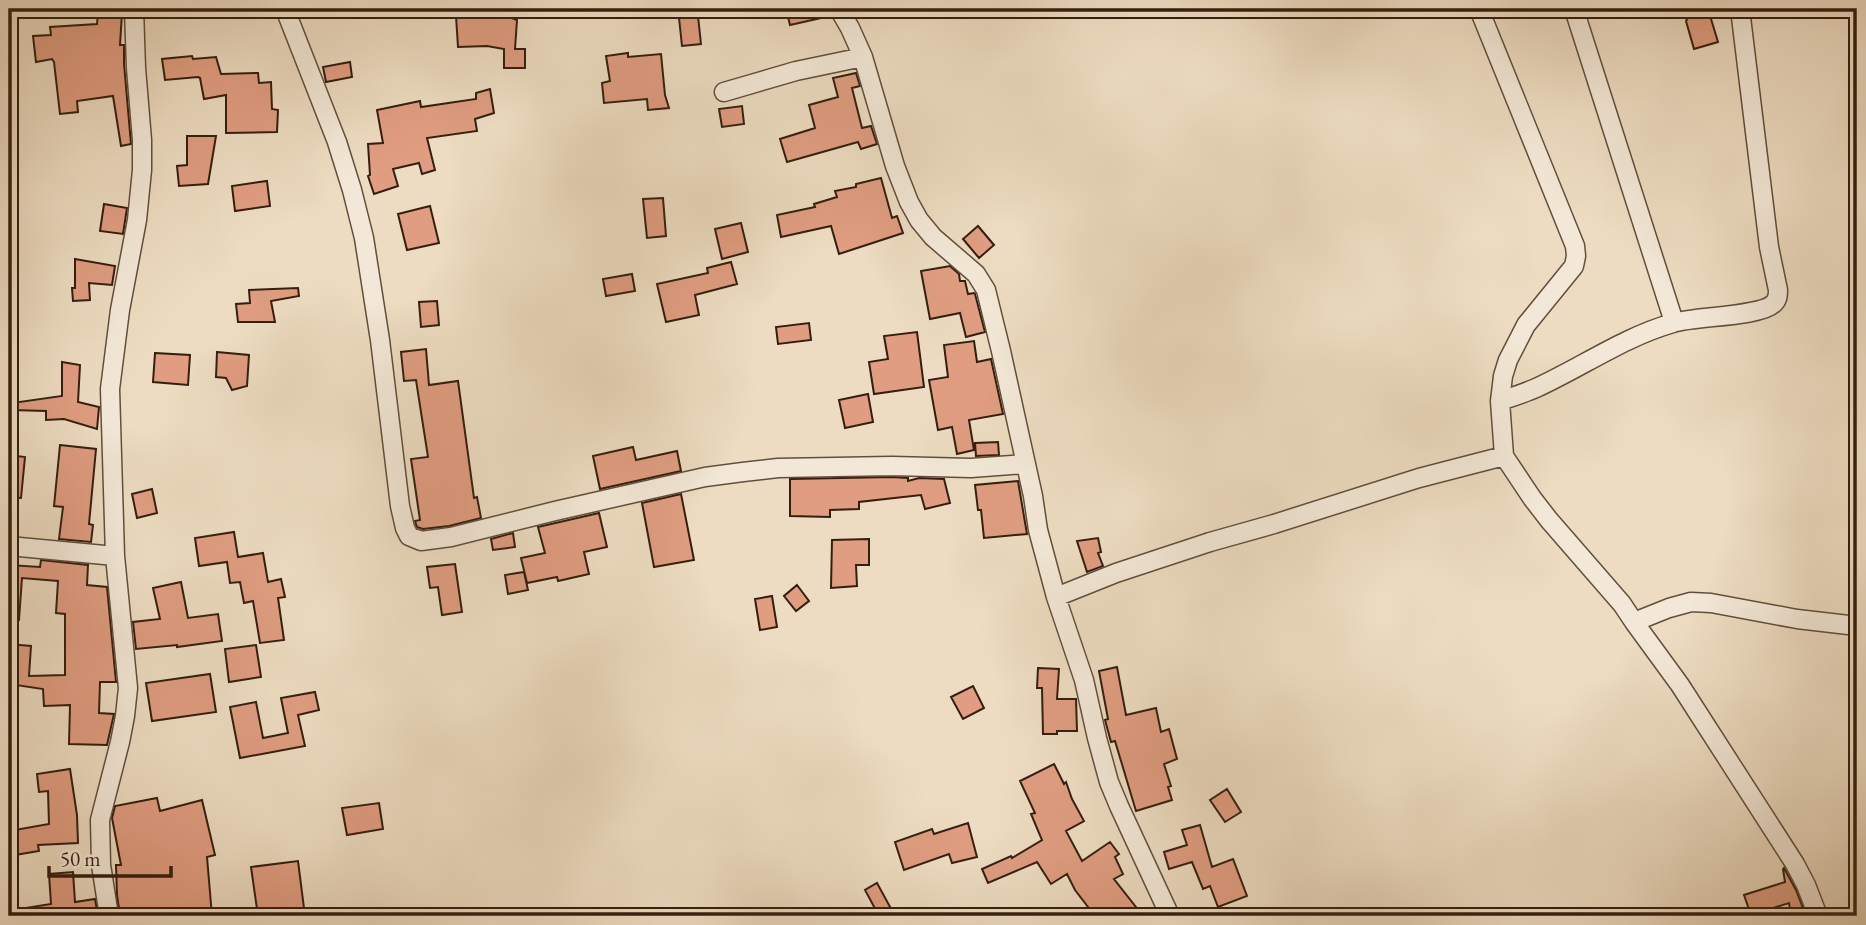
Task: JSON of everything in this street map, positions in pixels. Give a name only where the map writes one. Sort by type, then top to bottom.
[{"type":"street","points":[[109,916],[102,865],[100,820],[120,742],[128,688],[115,556],[110,389],[113,354],[136,220],[143,150],[134,9]]},
{"type":"street","points":[[285,9],[337,142],[364,238],[380,340],[400,506],[409,537],[421,541],[451,537],[705,477],[743,472],[778,468],[971,468],[1025,464]]},
{"type":"street","points":[[839,9],[863,58],[908,202],[933,237],[976,274],[986,290],[1002,351],[1038,530],[1056,597],[1084,680],[1109,782],[1170,916]]},
{"type":"street","points":[[1479,9],[1575,246],[1576,257],[1574,266],[1526,325],[1508,360],[1500,401],[1504,456],[1544,513],[1622,604],[1680,685],[1790,856],[1806,885],[1818,916]]},
{"type":"street","points":[[1574,9],[1674,322]]},
{"type":"street","points":[[1500,401],[1535,388],[1626,342],[1674,322],[1753,312],[1774,304],[1778,297],[1769,247],[1741,9]]},
{"type":"street","points":[[724,92],[796,71],[863,58]]},
{"type":"street","points":[[1056,597],[1116,573],[1210,542],[1419,478],[1504,456]]},
{"type":"street","points":[[9,546],[115,556]]},
{"type":"street","points":[[1634,622],[1692,602],[1857,626]]},
{"type":"building","points":[[786,9],[828,9],[830,16],[790,25]]},
{"type":"building","points":[[1692,9],[1708,9],[1718,42],[1694,49],[1686,21]]},
{"type":"building","points":[[98,12],[122,13],[120,45],[124,45],[131,144],[121,146],[113,96],[77,101],[78,112],[60,114],[54,62],[52,59],[36,62],[33,36],[51,35],[50,27],[97,24]]},
{"type":"building","points":[[500,13],[517,20],[515,49],[525,49],[525,68],[504,68],[504,49],[487,46],[458,47],[456,16]]},
{"type":"building","points":[[698,16],[701,44],[682,46],[679,18]]},
{"type":"building","points":[[628,53],[628,57],[661,54],[669,108],[648,110],[647,99],[604,103],[602,83],[610,81],[606,56]]},
{"type":"building","points":[[192,56],[193,59],[216,57],[221,74],[258,73],[259,83],[271,82],[272,109],[278,110],[277,132],[226,133],[226,95],[204,99],[198,77],[165,80],[162,59]]},
{"type":"building","points":[[350,62],[352,77],[326,82],[323,67]]},
{"type":"building","points":[[856,73],[860,86],[852,88],[862,128],[871,126],[877,144],[861,149],[858,142],[787,162],[780,139],[815,128],[809,105],[838,97],[833,78]]},
{"type":"building","points":[[490,89],[494,113],[475,119],[477,131],[427,138],[435,170],[422,174],[419,163],[393,169],[398,186],[374,194],[368,176],[368,144],[383,143],[377,110],[420,101],[421,107],[476,99],[476,93]]},
{"type":"building","points":[[742,106],[744,124],[722,127],[719,109]]},
{"type":"building","points":[[187,136],[216,136],[208,184],[179,186],[177,166],[187,165]]},
{"type":"building","points":[[881,178],[892,218],[897,216],[903,233],[839,254],[831,226],[781,237],[777,215],[815,207],[814,204],[837,197],[835,191]]},
{"type":"building","points":[[267,181],[270,206],[235,211],[232,186]]},
{"type":"building","points":[[663,198],[666,236],[647,238],[643,199]]},
{"type":"building","points":[[104,204],[127,208],[123,234],[100,231]]},
{"type":"building","points":[[430,206],[439,243],[407,250],[398,214]]},
{"type":"building","points":[[741,223],[748,252],[722,259],[715,229]]},
{"type":"building","points":[[978,226],[994,245],[979,258],[963,239]]},
{"type":"building","points":[[75,259],[115,266],[112,285],[89,283],[90,300],[73,301]]},
{"type":"building","points":[[731,262],[737,284],[695,295],[699,315],[666,322],[657,284],[708,273],[707,268]]},
{"type":"building","points":[[950,266],[959,274],[960,281],[965,281],[968,294],[975,294],[985,332],[966,337],[960,313],[930,319],[921,271]]},
{"type":"building","points":[[632,274],[635,291],[606,296],[603,279]]},
{"type":"building","points":[[298,288],[299,296],[271,301],[275,322],[238,322],[236,304],[250,303],[249,290]]},
{"type":"building","points":[[437,301],[439,325],[421,327],[419,302]]},
{"type":"building","points":[[809,323],[811,340],[778,344],[776,327]]},
{"type":"building","points":[[917,332],[924,387],[874,394],[869,362],[888,359],[884,336]]},
{"type":"building","points":[[974,341],[977,362],[991,359],[1003,414],[969,420],[974,450],[957,454],[952,427],[938,430],[929,380],[948,377],[944,345]]},
{"type":"building","points":[[426,349],[429,385],[458,381],[474,498],[477,497],[481,518],[423,529],[417,527],[415,521],[420,520],[411,459],[428,457],[416,380],[404,381],[401,352]]},
{"type":"building","points":[[217,352],[249,355],[247,386],[232,390],[226,378],[216,377]]},
{"type":"building","points":[[155,353],[190,355],[188,385],[153,382]]},
{"type":"building","points":[[62,362],[80,365],[78,402],[99,407],[97,429],[64,419],[46,420],[46,411],[12,410],[12,403],[62,396]]},
{"type":"building","points":[[868,394],[873,422],[845,428],[839,400]]},
{"type":"building","points":[[998,442],[999,455],[976,456],[975,443]]},
{"type":"building","points":[[60,445],[96,449],[89,524],[93,525],[91,542],[59,539],[63,507],[54,506]]},
{"type":"building","points":[[633,447],[636,460],[677,451],[681,471],[600,489],[593,456]]},
{"type":"building","points":[[9,455],[25,457],[21,498],[9,497]]},
{"type":"building","points":[[908,478],[908,481],[919,478],[944,479],[950,503],[925,509],[921,495],[859,502],[859,509],[830,510],[830,517],[790,516],[790,479]]},
{"type":"building","points":[[1018,481],[1027,534],[984,538],[975,485]]},
{"type":"building","points":[[152,489],[157,513],[137,518],[132,494]]},
{"type":"building","points":[[681,494],[694,560],[654,567],[642,503]]},
{"type":"building","points":[[599,513],[607,547],[584,552],[589,574],[558,581],[557,577],[527,583],[521,558],[545,553],[538,527]]},
{"type":"building","points":[[234,532],[238,557],[263,553],[268,582],[281,579],[285,597],[278,598],[284,640],[260,643],[253,601],[244,603],[240,582],[230,583],[227,562],[199,566],[195,538]]},
{"type":"building","points":[[513,533],[515,547],[493,550],[491,539]]},
{"type":"building","points":[[1098,538],[1101,552],[1098,553],[1103,566],[1087,572],[1077,541]]},
{"type":"building","points":[[869,539],[869,565],[856,565],[857,586],[831,588],[832,540]]},
{"type":"building","points":[[41,560],[88,565],[87,585],[107,587],[116,682],[100,682],[99,713],[114,714],[107,745],[69,744],[70,705],[44,706],[43,689],[9,684],[9,644],[31,646],[29,676],[65,675],[65,614],[56,613],[58,581],[22,578],[19,620],[9,620],[9,565],[40,567]]},
{"type":"building","points":[[455,564],[462,612],[442,615],[438,587],[430,588],[427,567]]},
{"type":"building","points":[[524,572],[528,590],[508,594],[505,575]]},
{"type":"building","points":[[181,582],[188,618],[218,614],[222,641],[136,649],[133,622],[160,619],[153,588]]},
{"type":"building","points":[[797,585],[809,601],[796,611],[784,596]]},
{"type":"building","points":[[772,596],[777,627],[760,630],[755,599]]},
{"type":"building","points":[[256,645],[261,677],[229,682],[225,649]]},
{"type":"building","points":[[1117,667],[1126,715],[1156,708],[1161,732],[1169,729],[1177,759],[1164,764],[1172,800],[1136,811],[1115,741],[1111,742],[1105,720],[1108,719],[1099,671]]},
{"type":"building","points":[[1038,668],[1059,669],[1057,699],[1076,699],[1077,731],[1043,734],[1042,688],[1037,688]]},
{"type":"building","points":[[210,674],[216,712],[152,721],[146,683]]},
{"type":"building","points":[[973,686],[984,708],[963,719],[951,697]]},
{"type":"building","points":[[315,692],[319,710],[298,715],[305,746],[240,758],[230,707],[256,702],[263,738],[288,733],[281,698]]},
{"type":"building","points":[[1054,764],[1064,784],[1066,782],[1084,821],[1066,831],[1082,861],[1110,842],[1119,854],[1115,857],[1123,874],[1114,879],[1143,916],[1095,916],[1075,890],[1067,874],[1051,884],[1037,862],[988,883],[982,869],[1011,856],[1012,858],[1042,840],[1031,814],[1035,813],[1020,781]]},
{"type":"building","points":[[70,769],[78,843],[38,845],[39,851],[9,856],[9,831],[49,824],[48,791],[39,792],[37,774]]},
{"type":"building","points":[[1227,789],[1241,812],[1225,822],[1210,800]]},
{"type":"building","points":[[157,798],[160,811],[202,800],[215,855],[207,857],[212,916],[120,916],[116,865],[121,865],[112,818],[115,806]]},
{"type":"building","points":[[379,803],[383,829],[347,835],[342,808]]},
{"type":"building","points":[[968,823],[977,857],[952,863],[949,854],[904,870],[895,842],[932,829],[934,834]]},
{"type":"building","points":[[1200,825],[1212,867],[1233,859],[1247,896],[1218,907],[1210,886],[1203,889],[1192,862],[1169,869],[1164,852],[1187,845],[1182,830]]},
{"type":"building","points":[[298,861],[305,916],[258,916],[251,867]]},
{"type":"building","points":[[1784,868],[1806,916],[1791,916],[1789,903],[1751,915],[1744,895],[1785,882]]},
{"type":"building","points":[[73,872],[75,902],[95,899],[98,916],[20,916],[19,909],[51,904],[49,874]]},
{"type":"building","points":[[877,883],[895,916],[879,916],[865,890]]}]
